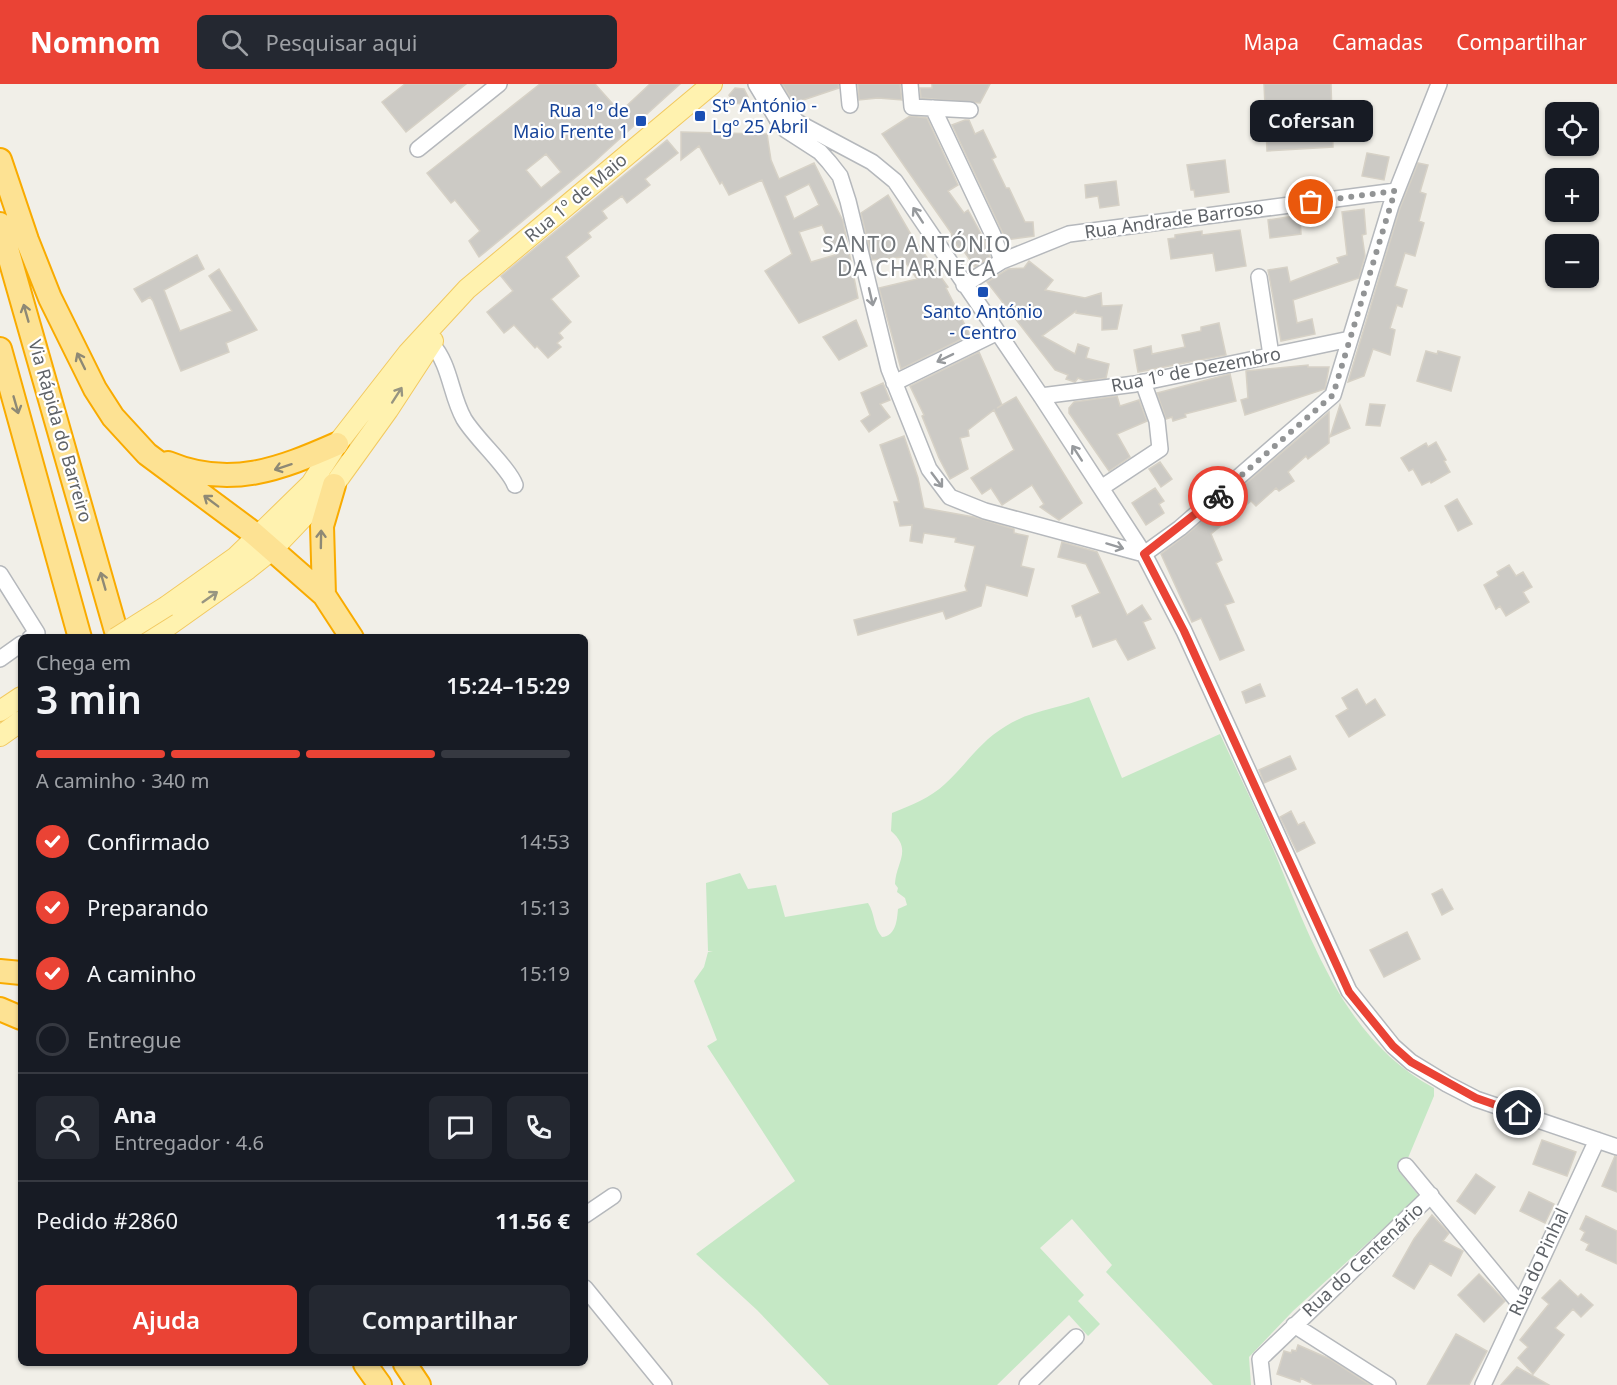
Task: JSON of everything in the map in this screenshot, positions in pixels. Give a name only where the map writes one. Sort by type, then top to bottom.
[{"type":"highway","points":[[0,160],[27,240],[50,298],[95,389],[113,417],[147,454],[265,544],[324,595],[348,634]]},
{"type":"highway","name":"Via Rápida do Barreiro","points":[[0,224],[116,634]]},
{"type":"highway","name":"Via Rápida do Barreiro","points":[[0,349],[79,634]]},
{"type":"highway","points":[[147,454],[182,468],[220,475],[262,473],[337,444]]},
{"type":"highway","points":[[324,595],[322,526],[334,485]]},
{"type":"highway","points":[[0,971],[18,973]]},
{"type":"highway","points":[[0,1010],[18,1017]]},
{"type":"highway","points":[[367,1366],[381,1385]]},
{"type":"highway","points":[[406,1366],[419,1385]]},
{"type":"main road","name":"Rua 1º de Maio","points":[[467,289],[712,84]]},
{"type":"main road","points":[[154,634],[169,615],[213,574],[265,544],[311,508],[334,485],[467,289]]},
{"type":"main road","points":[[265,544],[311,484],[337,444],[408,353],[467,289]]},
{"type":"main road","points":[[126,634],[169,615]]},
{"type":"main road","points":[[0,711],[18,699]]},
{"type":"main road","points":[[0,736],[18,723]]},
{"type":"street","points":[[418,149],[499,84]]},
{"type":"street","points":[[756,84],[786,130],[820,152],[840,176],[894,383],[929,469],[950,497],[984,511],[1144,554]]},
{"type":"street","points":[[771,84],[797,122],[863,157],[889,174],[901,189],[996,333],[1041,396],[1144,554],[1184,631],[1349,992],[1393,1046],[1411,1062],[1476,1098],[1617,1148]]},
{"type":"street","points":[[848,84],[850,105]]},
{"type":"street","points":[[910,84],[912,107],[970,110]]},
{"type":"street","points":[[1144,554],[1189,521],[1333,395],[1395,191],[1439,84]]},
{"type":"street","points":[[933,108],[993,235],[1002,261]]},
{"type":"street","points":[[840,176],[845,162],[863,157]]},
{"type":"street","name":"Rua Andrade Barroso","points":[[964,285],[1002,261],[1070,234],[1395,191]]},
{"type":"street","points":[[1259,277],[1271,355]]},
{"type":"street","points":[[894,383],[996,333]]},
{"type":"street","name":"Rua 1º de Dezembro","points":[[1041,396],[1143,382],[1350,339]]},
{"type":"street","points":[[431,343],[444,362],[464,417],[475,435],[515,485]]},
{"type":"street","points":[[1101,488],[1160,449],[1157,421],[1143,382]]},
{"type":"street","points":[[311,508],[373,412],[374,397]]},
{"type":"street","points":[[0,574],[36,634]]},
{"type":"street","points":[[0,659],[18,646]]},
{"type":"street","name":"Rua do Pinhal","points":[[1483,1385],[1597,1140]]},
{"type":"street","points":[[1406,1166],[1519,1304]]},
{"type":"street","name":"Rua do Centenário","points":[[1263,1385],[1260,1359],[1431,1195]]},
{"type":"street","points":[[588,1213],[613,1196]]},
{"type":"street","points":[[588,1292],[664,1385]]},
{"type":"street","points":[[1294,1325],[1388,1385]]},
{"type":"street","points":[[1027,1385],[1076,1337]]},
{"type":"green space","points":[[1089,697],[1122,778],[1220,734],[1268,836],[1317,952],[1334,984],[1376,1043],[1403,1068],[1434,1088],[1434,1096],[1408,1158],[1397,1169],[1419,1196],[1293,1311],[1249,1357],[1251,1385],[1213,1385],[1106,1272],[1112,1265],[1072,1219],[1040,1248],[1084,1295],[1078,1301],[1100,1324],[1088,1336],[1069,1315],[997,1385],[829,1385],[757,1310],[696,1254],[795,1181],[707,1046],[717,1040],[694,981],[704,967],[708,952],[713,951],[708,951],[706,883],[740,873],[748,889],[776,885],[785,917],[868,903],[879,933],[882,937],[887,936],[895,927],[898,909],[907,905],[905,898],[897,892],[898,888],[895,884],[902,850],[898,838],[891,831],[892,813],[920,801],[939,789],[988,739],[1006,726],[1026,716]]},
{"type":"building","points":[[405,84],[466,84],[406,132],[382,102]]},
{"type":"building","points":[[540,84],[595,84],[620,112],[650,84],[680,84],[593,163],[479,257],[469,241],[480,231],[455,200],[451,203],[427,173]],"holes":[[[546,154],[561,172],[541,188],[526,170]]]},
{"type":"building","points":[[782,84],[838,84],[839,88],[794,103]]},
{"type":"building","points":[[858,84],[900,84],[902,100],[878,98],[859,100]]},
{"type":"building","points":[[932,84],[990,84],[980,103],[921,98],[920,88],[932,88]]},
{"type":"building","points":[[1264,84],[1331,84],[1333,147],[1267,151]]},
{"type":"building","points":[[735,88],[744,89],[748,97],[742,104],[733,103],[729,95]]},
{"type":"building","points":[[910,116],[927,118],[958,185],[948,191],[964,213],[968,210],[984,239],[990,257],[975,267],[950,236],[952,234],[882,134]]},
{"type":"building","points":[[969,120],[975,134],[983,130],[996,157],[992,159],[1006,188],[1009,188],[1025,222],[1033,222],[1034,236],[1006,240],[952,125]]},
{"type":"building","points":[[681,132],[767,134],[771,160],[779,179],[814,163],[843,221],[858,298],[799,323],[765,271],[792,254],[762,180],[729,195],[722,182],[720,184],[699,146],[681,160]],"holes":[[[809,184],[819,205],[794,219],[785,196]],[[822,225],[835,255],[811,262],[799,232]]]},
{"type":"building","points":[[667,140],[678,153],[645,179],[650,185],[627,203],[622,196],[602,211],[607,218],[588,233],[591,237],[566,257],[579,276],[551,299],[571,322],[559,333],[563,338],[557,343],[561,347],[548,358],[537,346],[535,348],[514,325],[504,333],[487,312],[513,291],[501,276]]},
{"type":"building","points":[[1367,153],[1389,157],[1384,180],[1362,176]]},
{"type":"building","points":[[1225,160],[1229,192],[1195,197],[1194,190],[1191,190],[1187,165]]},
{"type":"building","points":[[1418,163],[1428,165],[1420,192],[1426,194],[1419,221],[1424,223],[1415,256],[1405,253],[1395,286],[1407,290],[1402,307],[1397,305],[1390,328],[1395,330],[1390,355],[1373,349],[1364,376],[1348,382],[1400,208]]},
{"type":"building","points":[[1116,181],[1119,205],[1100,208],[1098,196],[1086,198],[1085,185]]},
{"type":"building","points":[[888,195],[913,238],[948,287],[946,288],[970,335],[901,369],[879,288],[917,279],[902,257],[872,260],[861,213]]},
{"type":"building","points":[[1364,209],[1366,234],[1362,235],[1365,256],[1359,278],[1293,300],[1297,323],[1312,319],[1315,334],[1281,341],[1268,270],[1287,267],[1290,282],[1339,263],[1337,258],[1347,255],[1342,212]]},
{"type":"building","points":[[1300,215],[1301,234],[1270,238],[1268,220]]},
{"type":"building","points":[[1240,230],[1246,266],[1216,271],[1213,253],[1171,259],[1168,239],[1175,238],[1175,235],[1202,231],[1202,235]]},
{"type":"building","points":[[197,255],[204,269],[164,290],[180,331],[232,311],[209,276],[219,269],[257,330],[226,343],[229,352],[181,371],[153,301],[150,297],[142,302],[134,289]]},
{"type":"building","points":[[1029,261],[1053,280],[1045,290],[1085,298],[1101,293],[1102,306],[1122,305],[1117,329],[1102,330],[1102,317],[1076,313],[1076,311],[1042,336],[1075,354],[1078,344],[1089,348],[1086,358],[1109,364],[1106,378],[1085,381],[1078,378],[1075,382],[1066,379],[1068,375],[1055,370],[987,282],[1008,269],[1024,268]]},
{"type":"building","points":[[856,320],[867,346],[839,360],[823,337]]},
{"type":"building","points":[[1219,323],[1226,355],[1138,372],[1134,350],[1151,346],[1152,354],[1185,347],[1182,335],[1201,331],[1201,327]]},
{"type":"building","points":[[1426,351],[1437,354],[1438,351],[1460,357],[1451,391],[1417,381]]},
{"type":"building","points":[[979,352],[1002,405],[997,408],[1016,397],[1082,503],[1059,520],[1040,507],[1044,504],[1032,485],[1002,505],[991,488],[982,494],[971,478],[1014,450],[994,410],[968,430],[969,436],[960,438],[968,469],[950,479],[939,458],[922,416],[924,415],[910,386]]},
{"type":"building","points":[[1308,365],[1308,367],[1329,367],[1325,389],[1245,415],[1241,400],[1248,398],[1246,371]]},
{"type":"building","points":[[1230,374],[1236,401],[1185,414],[1186,417],[1173,421],[1172,417],[1166,419],[1157,393]]},
{"type":"building","points":[[883,383],[890,400],[880,404],[890,417],[869,432],[861,421],[870,415],[861,393]]},
{"type":"building","points":[[1117,396],[1120,406],[1139,400],[1147,421],[1117,434],[1130,457],[1109,471],[1069,413],[1069,408],[1074,402]]},
{"type":"building","points":[[1370,404],[1385,405],[1380,426],[1366,425]]},
{"type":"building","points":[[1340,405],[1350,428],[1330,437]]},
{"type":"building","points":[[1329,412],[1329,443],[1308,459],[1306,456],[1288,472],[1294,481],[1279,491],[1276,488],[1256,506],[1251,501],[1211,534],[1222,560],[1216,563],[1234,602],[1225,605],[1244,650],[1220,660],[1201,618],[1192,622],[1161,554]]},
{"type":"building","points":[[904,436],[918,478],[924,508],[974,517],[1014,529],[1014,533],[1028,536],[1021,566],[1034,569],[1027,596],[986,585],[981,606],[946,619],[943,611],[858,635],[854,620],[967,591],[965,586],[975,546],[955,542],[956,538],[924,533],[922,543],[910,541],[912,525],[900,526],[894,502],[899,502],[880,445]]},
{"type":"building","points":[[1436,442],[1450,472],[1431,483],[1430,481],[1422,485],[1413,469],[1409,471],[1401,458],[1426,443],[1428,447]]},
{"type":"building","points":[[1160,462],[1172,479],[1161,487],[1149,469]]},
{"type":"building","points":[[1155,488],[1164,501],[1159,504],[1164,513],[1146,525],[1132,503]]},
{"type":"building","points":[[1457,499],[1472,524],[1458,531],[1445,506]]},
{"type":"building","points":[[1062,542],[1097,552],[1127,615],[1142,605],[1151,619],[1143,622],[1155,648],[1128,660],[1116,639],[1093,647],[1081,615],[1076,617],[1072,606],[1100,593],[1086,564],[1058,557]]},
{"type":"building","points":[[1509,565],[1516,576],[1523,572],[1532,587],[1523,592],[1529,602],[1506,616],[1500,606],[1496,609],[1484,585],[1499,576],[1497,572]]},
{"type":"building","points":[[1260,684],[1265,696],[1246,703],[1242,692]]},
{"type":"building","points":[[1357,689],[1366,705],[1375,699],[1385,715],[1349,737],[1336,716],[1348,709],[1342,698]]},
{"type":"building","points":[[1290,756],[1296,769],[1264,783],[1259,770]]},
{"type":"building","points":[[1291,811],[1298,825],[1304,822],[1315,843],[1297,852],[1280,817]]},
{"type":"building","points":[[1442,889],[1453,909],[1442,915],[1432,894]]},
{"type":"building","points":[[1407,932],[1420,959],[1384,977],[1370,950]]},
{"type":"building","points":[[1542,1140],[1576,1152],[1567,1176],[1533,1164]]},
{"type":"building","points":[[1615,1156],[1617,1157],[1617,1192],[1602,1186]]},
{"type":"building","points":[[1476,1174],[1495,1187],[1475,1214],[1457,1201]]},
{"type":"building","points":[[1529,1192],[1554,1204],[1545,1223],[1520,1211]]},
{"type":"building","points":[[1432,1215],[1449,1233],[1443,1241],[1463,1251],[1451,1276],[1430,1263],[1414,1289],[1393,1276],[1414,1239]]},
{"type":"building","points":[[1586,1216],[1617,1231],[1617,1264],[1586,1250],[1589,1244],[1581,1240],[1585,1232],[1580,1229]]},
{"type":"building","points":[[1479,1274],[1505,1301],[1484,1322],[1458,1295]]},
{"type":"building","points":[[1560,1280],[1578,1297],[1581,1294],[1593,1305],[1581,1317],[1573,1309],[1555,1328],[1564,1335],[1533,1374],[1518,1358],[1528,1347],[1520,1340],[1549,1304],[1542,1298]]},
{"type":"building","points":[[1456,1334],[1487,1351],[1469,1385],[1427,1385]]},
{"type":"building","points":[[1298,1345],[1330,1359],[1370,1385],[1314,1385],[1301,1378],[1300,1382],[1277,1374],[1284,1351],[1291,1353],[1292,1350],[1296,1351]]},
{"type":"building","points":[[1517,1367],[1549,1385],[1501,1385]]},
{"type":"way so far","points":[[1218,496],[1333,395],[1395,191],[1311,202]]},
{"type":"place","name":"Stº António - Lgº 25 Abril","points":[[700,116]]},
{"type":"place","name":"Rua 1º de Maio Frente 1","points":[[641,121]]},
{"type":"place","name":"Cofersan","points":[[1311,202]]},
{"type":"place","name":"Santo António - Centro","points":[[983,292]]},
{"type":"district","name":"SANTO ANTÓNIO DA CHARNECA","points":[[917,257]]},
{"type":"route","points":[[1218,496],[1144,554],[1184,631],[1349,992],[1393,1046],[1411,1062],[1447,1084],[1476,1098],[1519,1113]]}]
